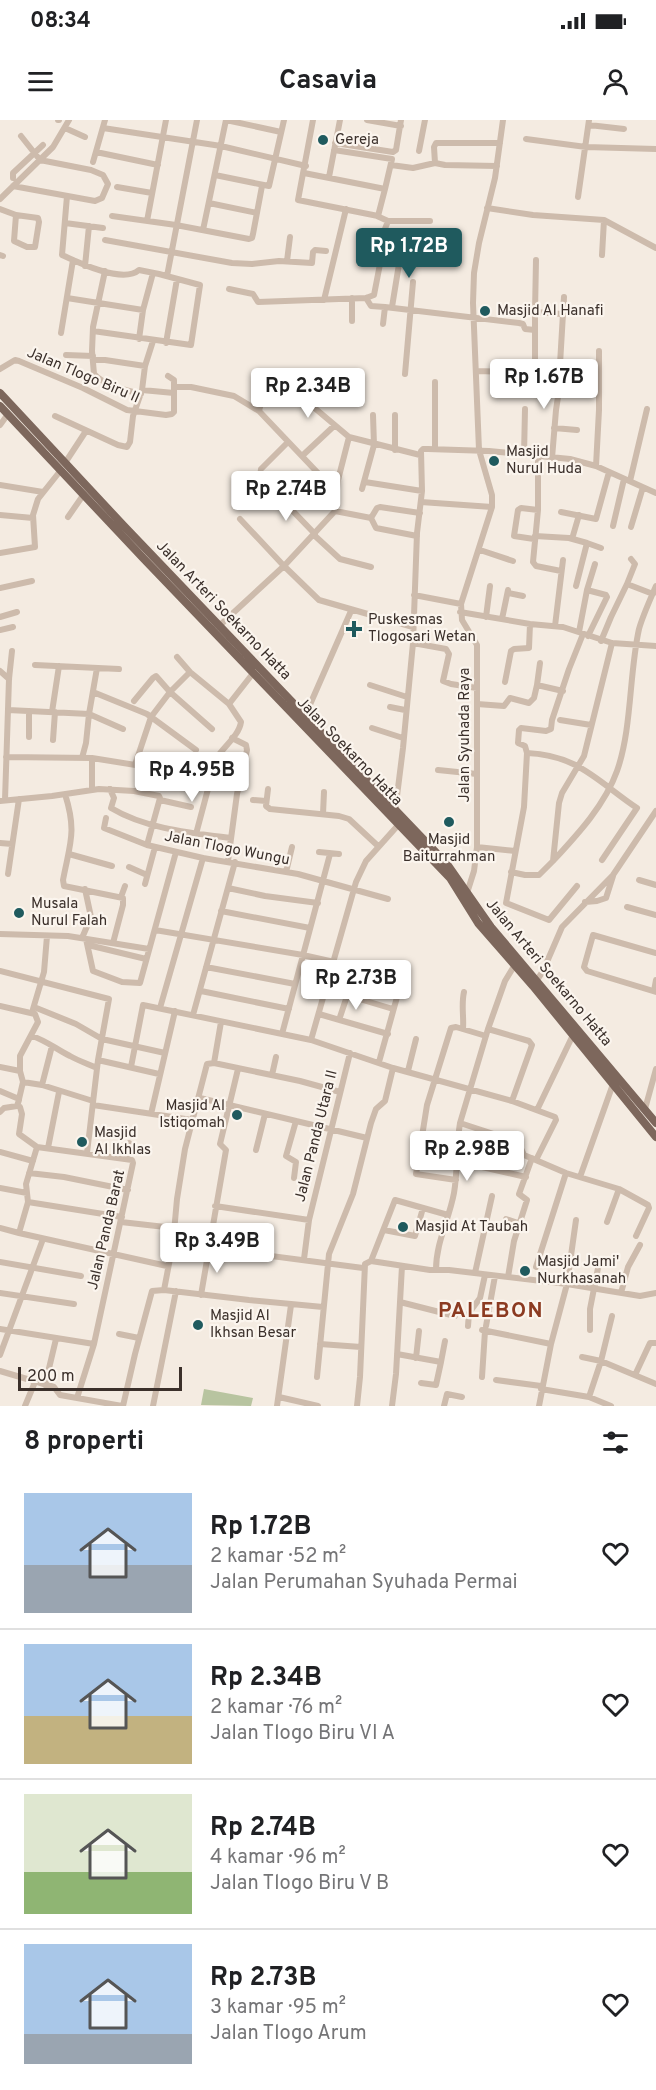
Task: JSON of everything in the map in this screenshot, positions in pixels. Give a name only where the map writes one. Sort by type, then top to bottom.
[{"type":"main road","name":"Jalan Arteri Soekarno Hatta","points":[[0,393],[63,467],[120,528],[219,626],[256,670],[305,716],[398,817],[452,870],[466,894],[517,963],[656,1123]]},
{"type":"main road","name":"Jalan Soekarno Hatta","points":[[0,406],[63,467],[84,494],[120,528],[256,670],[363,788],[398,817],[450,878],[478,923],[517,963]]},
{"type":"main road","points":[[535,983],[573,1035],[656,1137]]},
{"type":"street","points":[[0,199],[53,147],[69,120]]},
{"type":"street","points":[[93,162],[105,120]]},
{"type":"street","points":[[147,220],[166,120]]},
{"type":"street","points":[[166,276],[197,120]]},
{"type":"street","points":[[203,230],[226,120],[281,132]]},
{"type":"street","points":[[215,176],[262,186],[270,185],[284,120]]},
{"type":"street","points":[[313,120],[298,197],[301,201],[377,216],[388,221],[430,221]]},
{"type":"street","points":[[329,177],[339,120]]},
{"type":"street","points":[[367,120],[401,123],[396,150],[377,216]]},
{"type":"street","points":[[418,151],[425,120]]},
{"type":"street","points":[[503,120],[497,166],[474,273],[479,450],[492,495],[492,507],[460,612],[555,626],[612,643],[656,646]]},
{"type":"street","points":[[578,196],[589,123],[624,129]]},
{"type":"street","points":[[65,128],[85,137]]},
{"type":"street","points":[[103,128],[194,141],[276,158],[329,177],[385,189]]},
{"type":"street","points":[[13,186],[98,200],[108,184],[103,175],[91,170],[40,160],[21,136]]},
{"type":"street","points":[[526,139],[586,147],[656,148]]},
{"type":"street","points":[[435,163],[436,143],[500,143]]},
{"type":"street","points":[[13,178],[13,173],[43,145]]},
{"type":"street","points":[[335,146],[392,159],[413,168],[435,163],[497,166]]},
{"type":"street","points":[[96,152],[158,165]]},
{"type":"street","points":[[117,186],[152,193]]},
{"type":"street","points":[[112,216],[176,225],[244,239],[252,238],[262,186]]},
{"type":"street","points":[[67,196],[62,255],[86,266],[105,271],[129,275],[139,270],[200,285],[192,344],[166,343],[93,331]]},
{"type":"street","points":[[209,203],[257,213]]},
{"type":"street","points":[[488,208],[533,215],[604,220],[656,248]]},
{"type":"street","points":[[0,209],[16,215],[38,218],[36,247],[23,246],[14,241],[16,215]]},
{"type":"street","points":[[324,300],[346,209]]},
{"type":"street","points":[[602,255],[604,220]]},
{"type":"street","points":[[383,324],[406,240],[383,234],[388,221]]},
{"type":"street","points":[[65,223],[103,228]]},
{"type":"street","points":[[86,266],[89,226]]},
{"type":"street","points":[[287,261],[290,237]]},
{"type":"street","points":[[105,240],[243,264],[287,261],[312,263],[315,250],[326,251]]},
{"type":"street","points":[[61,333],[73,260]]},
{"type":"street","points":[[535,364],[536,260]]},
{"type":"street","points":[[229,289],[251,293],[258,302],[369,297],[375,294],[380,264],[399,264]]},
{"type":"street","points":[[105,271],[93,331],[96,377],[111,384],[142,392],[190,387],[234,396],[259,411],[336,492]]},
{"type":"street","points":[[139,339],[153,273]]},
{"type":"street","points":[[166,343],[177,279]]},
{"type":"street","points":[[405,374],[412,282]]},
{"type":"street","points":[[369,297],[371,306],[519,323],[525,329],[535,330]]},
{"type":"street","points":[[552,458],[562,364],[564,297]]},
{"type":"street","points":[[67,298],[144,310]]},
{"type":"street","points":[[352,298],[352,321]]},
{"type":"street","points":[[535,312],[562,314]]},
{"type":"street","points":[[56,416],[127,447],[153,341]]},
{"type":"street","points":[[596,466],[599,351]]},
{"type":"street","points":[[66,355],[146,366]]},
{"type":"street","name":"Jalan Tlogo Biru II","points":[[0,369],[15,360],[19,361],[134,412],[170,415],[174,412],[174,390]]},
{"type":"street","points":[[477,371],[513,372],[535,364],[599,368]]},
{"type":"street","points":[[259,411],[266,382],[273,373],[349,437],[420,455]]},
{"type":"street","points":[[168,376],[174,380],[174,390]]},
{"type":"street","points":[[435,382],[435,449]]},
{"type":"street","points":[[613,526],[647,409]]},
{"type":"street","points":[[524,454],[525,410]]},
{"type":"street","points":[[0,425],[8,414]]},
{"type":"street","points":[[373,415],[374,445],[364,485],[422,491]]},
{"type":"street","points":[[395,415],[395,450]]},
{"type":"street","points":[[302,456],[334,426]]},
{"type":"street","points":[[554,428],[577,429]]},
{"type":"street","points":[[0,553],[35,547],[33,518],[38,499],[63,467],[86,431]]},
{"type":"street","points":[[219,626],[284,567],[335,511],[336,492],[349,437]]},
{"type":"street","points":[[288,442],[260,471],[260,477],[314,535],[340,559],[371,567]]},
{"type":"street","points":[[311,1040],[353,889],[366,861],[398,817],[406,697],[413,643],[417,536],[422,491],[420,455],[423,449],[479,450],[570,459],[596,466],[656,493]]},
{"type":"street","points":[[538,456],[538,510],[533,565],[561,572]]},
{"type":"street","points":[[561,512],[596,519],[609,472]]},
{"type":"street","points":[[0,485],[43,492]]},
{"type":"street","points":[[631,527],[643,487]]},
{"type":"street","points":[[68,517],[84,494]]},
{"type":"street","points":[[421,502],[492,507]]},
{"type":"street","points":[[370,518],[380,507],[420,513]]},
{"type":"street","points":[[538,510],[521,508],[518,510],[514,536],[572,539],[601,548]]},
{"type":"street","points":[[335,511],[370,518],[376,528],[417,536]]},
{"type":"street","points":[[0,515],[33,518]]},
{"type":"street","points":[[572,539],[579,515]]},
{"type":"street","points":[[240,519],[284,567],[319,600],[413,627]]},
{"type":"street","points":[[576,586],[587,543]]},
{"type":"street","points":[[480,550],[513,561]]},
{"type":"street","points":[[555,626],[563,560]]},
{"type":"street","points":[[601,641],[635,564],[631,560]]},
{"type":"street","points":[[584,634],[587,590],[595,564]]},
{"type":"street","points":[[0,588],[32,581]]},
{"type":"street","points":[[627,584],[653,594]]},
{"type":"street","points":[[486,617],[490,586]]},
{"type":"street","points":[[511,872],[525,875],[539,874],[579,833],[608,789],[620,761],[639,628],[652,605],[656,586]]},
{"type":"street","points":[[577,886],[549,920],[506,903],[524,807],[527,753],[525,746],[518,742],[519,730],[521,728],[550,730],[569,669],[584,634],[607,597],[587,590]]},
{"type":"street","points":[[502,619],[508,591],[522,596]]},
{"type":"street","points":[[414,595],[461,604]]},
{"type":"street","points":[[305,716],[351,611]]},
{"type":"street","points":[[0,617],[17,612]]},
{"type":"street","name":"Jalan Syuhada Raya","points":[[460,612],[462,621],[477,645],[477,847],[474,871],[466,894]]},
{"type":"street","points":[[506,682],[511,651],[529,648],[530,624]]},
{"type":"street","points":[[0,630],[13,627]]},
{"type":"street","points":[[413,643],[441,646],[446,649],[449,654],[443,681],[477,688]]},
{"type":"street","points":[[553,861],[559,803],[562,793],[584,756],[612,643]]},
{"type":"street","points":[[12,651],[8,710],[4,730],[6,757],[2,801],[110,789],[134,790],[159,796],[160,800],[190,807]]},
{"type":"street","points":[[177,657],[190,672],[229,704],[241,722],[239,730],[216,759],[196,834]]},
{"type":"street","points":[[477,704],[504,706],[510,698],[529,703],[534,698],[540,663]]},
{"type":"street","points":[[36,665],[119,669]]},
{"type":"street","points":[[53,740],[59,666]]},
{"type":"street","points":[[82,758],[97,668]]},
{"type":"street","points":[[229,704],[256,670]]},
{"type":"street","points":[[0,671],[9,680]]},
{"type":"street","points":[[135,765],[152,717],[170,692],[190,672]]},
{"type":"street","points":[[134,701],[154,676],[212,729]]},
{"type":"street","points":[[537,685],[563,691]]},
{"type":"street","points":[[370,686],[406,697]]},
{"type":"street","points":[[93,692],[152,717],[196,750]]},
{"type":"street","points":[[390,707],[405,710]]},
{"type":"street","points":[[8,710],[89,714],[123,729]]},
{"type":"street","points":[[29,711],[29,738]]},
{"type":"street","points":[[560,720],[591,725]]},
{"type":"street","points":[[372,728],[403,738]]},
{"type":"street","points":[[193,1015],[228,888],[237,794],[247,750],[246,745],[232,738]]},
{"type":"street","points":[[527,753],[562,758],[580,766],[637,809],[602,860]]},
{"type":"street","points":[[6,757],[92,758],[210,777]]},
{"type":"street","points":[[92,758],[92,790]]},
{"type":"street","points":[[438,770],[477,774]]},
{"type":"street","points":[[110,789],[114,798],[112,809],[153,825],[196,834],[231,838]]},
{"type":"street","points":[[268,789],[266,806],[270,809],[349,819],[378,846]]},
{"type":"street","points":[[323,814],[324,792]]},
{"type":"street","points":[[65,794],[71,815],[73,835],[63,880],[64,886],[121,897]]},
{"type":"street","points":[[8,874],[19,799]]},
{"type":"street","name":"Jalan Tlogo Wungu","points":[[160,800],[147,844],[202,858],[286,872],[388,899]]},
{"type":"street","points":[[253,800],[266,801]]},
{"type":"street","points":[[535,983],[562,927],[613,875],[653,820],[656,810]]},
{"type":"street","points":[[106,818],[104,828],[147,844]]},
{"type":"street","points":[[0,843],[12,844]]},
{"type":"street","points":[[145,884],[154,847]]},
{"type":"street","points":[[286,872],[292,847]]},
{"type":"street","points":[[477,847],[515,851]]},
{"type":"street","points":[[85,889],[91,917],[85,940],[93,971],[122,982],[140,983],[176,852]]},
{"type":"street","points":[[319,852],[339,854]]},
{"type":"street","points":[[69,854],[112,866]]},
{"type":"street","points":[[282,1034],[330,854]]},
{"type":"street","points":[[160,1008],[202,858]]},
{"type":"street","points":[[129,867],[147,875]]},
{"type":"street","points":[[585,902],[606,898],[613,875]]},
{"type":"street","points":[[639,880],[656,885]]},
{"type":"street","points":[[113,943],[123,905],[121,897],[125,886]]},
{"type":"street","points":[[228,888],[265,896],[318,903]]},
{"type":"street","points":[[627,907],[656,915]]},
{"type":"street","points":[[221,911],[310,928]]},
{"type":"street","points":[[155,930],[303,955],[334,962],[396,982],[400,987],[379,1062]]},
{"type":"street","points":[[0,934],[113,943],[149,950]]},
{"type":"street","points":[[656,953],[592,935],[584,967],[587,971],[655,992],[656,980]]},
{"type":"street","points":[[0,1112],[4,1108],[17,1106],[19,1100],[23,1082],[20,1056],[38,1022],[36,1010],[47,983],[44,972],[47,936]]},
{"type":"street","points":[[85,940],[146,959]]},
{"type":"street","points":[[436,1270],[436,1250],[448,1215],[456,1180],[460,1123],[505,981],[517,963]]},
{"type":"street","points":[[206,967],[295,984]]},
{"type":"street","points":[[0,971],[108,998],[110,1001],[98,1060],[87,1153]]},
{"type":"street","points":[[326,989],[393,1010]]},
{"type":"street","points":[[201,991],[289,1010]]},
{"type":"street","points":[[463,1029],[464,1016],[461,1005],[464,992]]},
{"type":"street","points":[[339,1020],[347,996]]},
{"type":"street","points":[[131,1067],[143,1005],[311,1040],[393,1068],[512,1101],[555,1117],[556,1120],[534,1159],[519,1193],[527,1200],[514,1241],[508,1277]]},
{"type":"street","points":[[0,1006],[36,1010],[76,1024],[102,1039],[165,1053]]},
{"type":"street","points":[[151,1114],[175,1011]]},
{"type":"street","points":[[319,1014],[388,1035]]},
{"type":"street","points":[[164,1290],[177,1199],[192,1120],[200,1098],[206,1068],[211,1063],[221,1022]]},
{"type":"street","points":[[456,1180],[416,1174],[421,1138],[451,1028],[456,1027],[531,1043],[532,1047],[512,1101]]},
{"type":"street","points":[[537,1110],[573,1035]]},
{"type":"street","points":[[32,1036],[49,1041],[52,1046],[72,1058],[97,1068]]},
{"type":"street","points":[[408,1071],[416,1039]]},
{"type":"street","points":[[42,1085],[52,1046]]},
{"type":"street","name":"Jalan Panda Utara II","points":[[304,1259],[309,1220],[350,1053]]},
{"type":"street","points":[[272,1075],[276,1057]]},
{"type":"street","points":[[98,1060],[159,1074]]},
{"type":"street","points":[[211,1063],[339,1092]]},
{"type":"street","points":[[0,1067],[20,1071]]},
{"type":"street","points":[[201,1295],[226,1150],[220,1144],[238,1068]]},
{"type":"street","points":[[317,1377],[327,1263],[353,1194],[376,1109],[385,1101],[393,1068]]},
{"type":"street","points":[[645,1109],[653,1090],[656,1069]]},
{"type":"street","points":[[23,1082],[42,1085],[93,1103],[192,1120]]},
{"type":"street","points":[[580,1177],[614,1084]]},
{"type":"street","points":[[0,1091],[19,1100]]},
{"type":"street","points":[[48,1148],[59,1092]]},
{"type":"street","points":[[200,1098],[368,1138]]},
{"type":"street","points":[[20,1107],[22,1114],[19,1134],[37,1147],[26,1184],[28,1202],[20,1233]]},
{"type":"street","points":[[256,1150],[265,1114]]},
{"type":"street","points":[[294,1178],[296,1162],[286,1156],[296,1121]]},
{"type":"street","points":[[460,1123],[518,1142],[523,1154],[566,1173],[619,1189],[648,1205],[649,1208],[636,1236]]},
{"type":"street","points":[[127,1159],[129,1143]]},
{"type":"street","name":"Jalan Panda Barat","points":[[37,1147],[127,1159],[132,1160],[134,1164],[94,1344],[77,1398]]},
{"type":"street","points":[[0,1152],[33,1161]]},
{"type":"street","points":[[456,1161],[526,1177]]},
{"type":"street","points":[[29,1173],[64,1177],[128,1190]]},
{"type":"street","points":[[536,1267],[566,1173]]},
{"type":"street","points":[[0,1188],[27,1193]]},
{"type":"street","points":[[607,1222],[619,1189]]},
{"type":"street","points":[[475,1273],[492,1196]]},
{"type":"street","points":[[371,1261],[395,1200],[448,1215]]},
{"type":"street","points":[[28,1202],[174,1228]]},
{"type":"street","points":[[215,1206],[309,1220]]},
{"type":"street","points":[[384,1230],[415,1236],[423,1208]]},
{"type":"street","points":[[506,1219],[521,1224]]},
{"type":"street","points":[[538,1406],[567,1284],[576,1220]]},
{"type":"street","points":[[0,1228],[167,1266]]},
{"type":"street","points":[[0,1355],[43,1239]]},
{"type":"street","points":[[172,1243],[363,1268]]},
{"type":"street","points":[[621,1293],[628,1267],[640,1245]]},
{"type":"street","points":[[357,1406],[363,1268],[371,1261],[567,1284],[642,1296],[656,1293]]},
{"type":"street","points":[[0,1262],[81,1276]]},
{"type":"street","points":[[590,1330],[590,1309],[600,1263]]},
{"type":"street","points":[[392,1406],[402,1266]]},
{"type":"street","points":[[468,1326],[470,1313],[480,1298],[485,1275]]},
{"type":"street","points":[[482,1377],[485,1329],[495,1276]]},
{"type":"street","points":[[0,1371],[55,1387],[60,1395],[123,1406],[151,1292],[164,1290],[323,1307]]},
{"type":"street","points":[[153,1406],[176,1292]]},
{"type":"street","points":[[0,1293],[74,1304]]},
{"type":"street","points":[[400,1302],[455,1316]]},
{"type":"street","points":[[277,1406],[291,1305]]},
{"type":"street","points":[[589,1397],[612,1316]]},
{"type":"street","points":[[0,1329],[94,1344]]},
{"type":"street","points":[[485,1329],[551,1344]]},
{"type":"street","points":[[416,1358],[419,1331]]},
{"type":"street","points":[[119,1334],[139,1338]]},
{"type":"street","points":[[45,1384],[56,1338]]},
{"type":"street","points":[[421,1383],[436,1385],[445,1341]]},
{"type":"street","points":[[635,1374],[651,1343],[656,1343]]},
{"type":"street","points":[[320,1344],[361,1347]]},
{"type":"street","points":[[397,1354],[441,1362]]},
{"type":"street","points":[[582,1357],[601,1361],[656,1384]]},
{"type":"street","points":[[496,1380],[589,1397],[611,1406]]},
{"type":"street","points":[[25,1406],[35,1382]]},
{"type":"street","points":[[444,1406],[447,1394],[462,1397]]},
{"type":"street","points":[[279,1397],[318,1406]]},
{"type":"green space","points":[[204,1389],[253,1398],[251,1406],[201,1405]]},
{"type":"place","name":"Gereja","points":[[323,140]]},
{"type":"place","name":"Masjid Al Hanafi","points":[[485,311]]},
{"type":"place","name":"Masjid Nurul Huda","points":[[494,461]]},
{"type":"place","name":"Puskesmas Tlogosari Wetan","points":[[354,629]]},
{"type":"place","name":"Masjid Baiturrahman","points":[[449,822]]},
{"type":"place","name":"Musala Nurul Falah","points":[[19,913]]},
{"type":"place","name":"Masjid Al Istiqomah","points":[[237,1115]]},
{"type":"place","name":"Masjid Al Ikhlas","points":[[82,1142]]},
{"type":"place","name":"Masjid At Taubah","points":[[403,1227]]},
{"type":"place","name":"Masjid Jami' Nurkhasanah","points":[[525,1271]]},
{"type":"place","name":"Masjid Al Ikhsan Besar","points":[[198,1325]]},
{"type":"district","name":"PALEBON","points":[[491,1311]]}]
